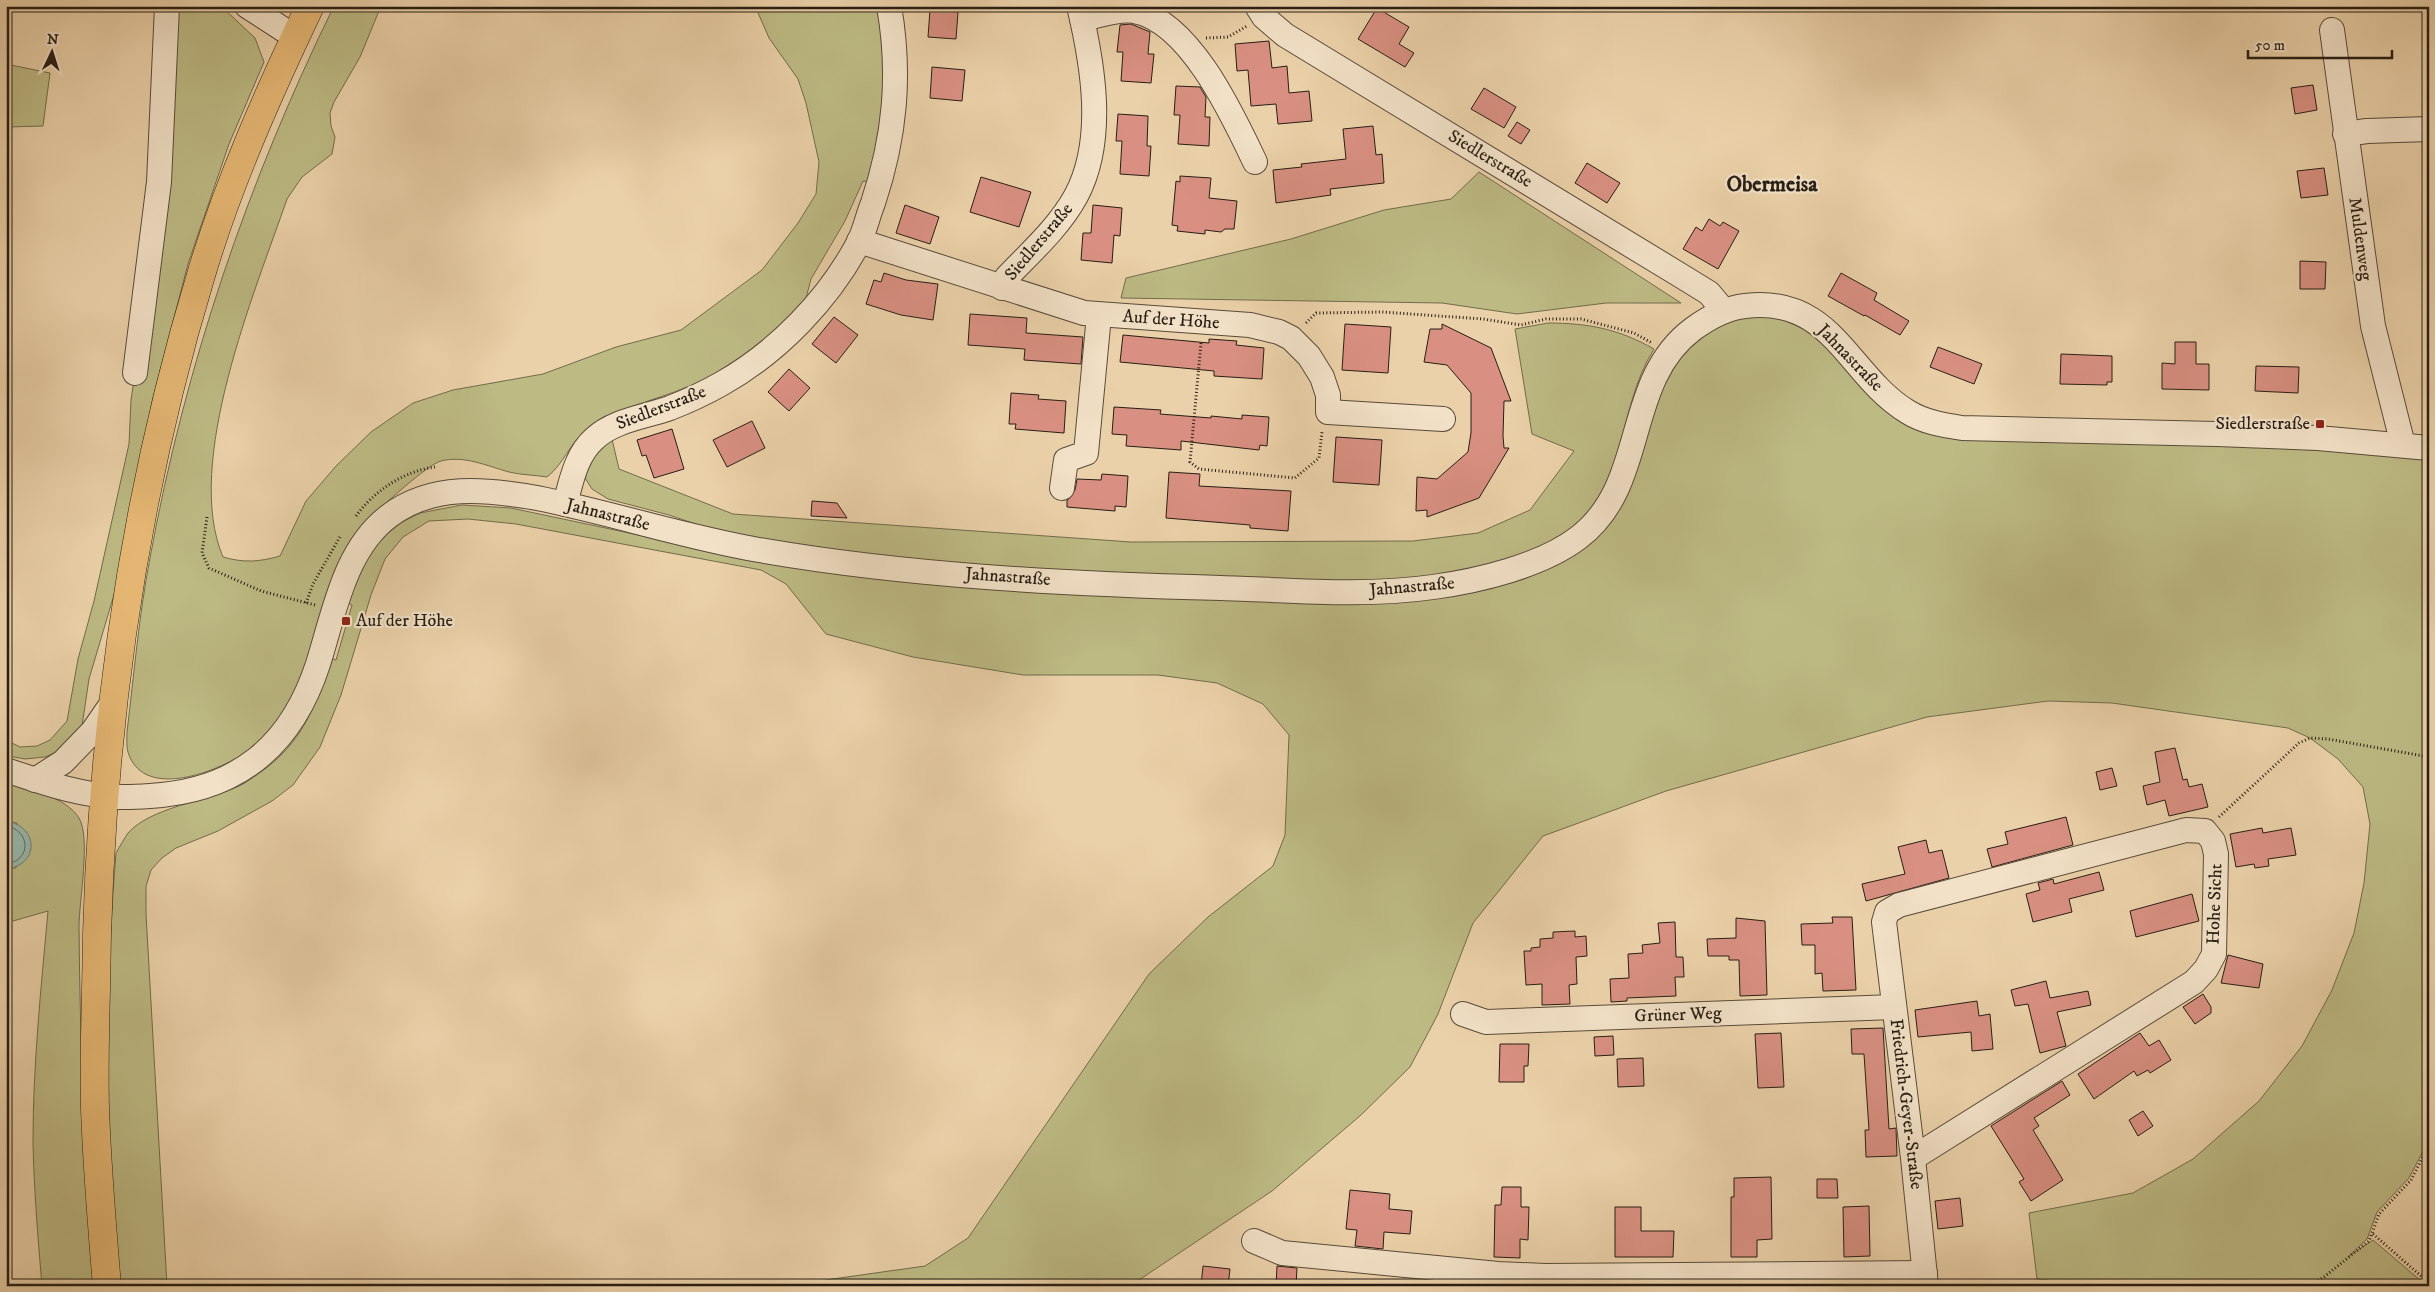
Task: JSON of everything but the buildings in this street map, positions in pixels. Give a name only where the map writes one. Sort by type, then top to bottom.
[{"type":"main road","points":[[107,1286],[95,1105],[98,888],[113,702],[134,561],[150,480],[201,274],[241,163],[310,6]]},
{"type":"street","points":[[135,373],[159,182],[167,6]]},
{"type":"street","points":[[247,6],[295,37]]},
{"type":"street","name":"Siedlerstraße","points":[[565,504],[573,474],[583,452],[594,438],[625,422],[670,408],[702,394],[739,373],[804,318],[827,290],[859,241],[881,179],[893,122],[897,76],[889,6]]},
{"type":"street","name":"Siedlerstraße","points":[[1002,288],[1007,277],[1060,220],[1077,195],[1086,169],[1093,129],[1092,78],[1080,13],[1132,10],[1148,14],[1165,24],[1186,46],[1225,99],[1255,162]]},
{"type":"street","name":"Siedlerstraße","points":[[1261,12],[1285,35],[1702,289],[1717,301],[1724,311]]},
{"type":"street","name":"Muldenweg","points":[[2332,30],[2373,326],[2403,445]]},
{"type":"street","points":[[2345,134],[2368,131],[2429,129]]},
{"type":"street","name":"Auf der Höhe","points":[[859,241],[1069,310],[1099,315],[1250,325],[1279,332],[1291,338],[1309,356],[1322,377],[1328,395],[1328,412]]},
{"type":"street","name":"Jahnastraße","points":[[6,770],[35,780],[104,796],[122,798],[171,795],[239,773],[263,756],[286,730],[298,711],[318,664],[342,583],[365,543],[386,518],[414,501],[456,491],[505,492],[565,504],[758,550],[908,570],[1172,587],[1358,591],[1432,588],[1513,568],[1560,549],[1579,537],[1594,524],[1615,495],[1652,380],[1668,352],[1682,337],[1703,322],[1724,311],[1747,305],[1769,306],[1794,311],[1815,321],[1837,340],[1885,394],[1899,406],[1921,419],[1945,426],[2245,435],[2429,448]]},
{"type":"street","points":[[1062,488],[1066,460],[1086,453],[1099,315]]},
{"type":"street","points":[[1328,412],[1443,419]]},
{"type":"street","points":[[35,780],[63,762],[92,731],[113,702]]},
{"type":"street","name":"Friedrich-Geyer-Straße","points":[[1926,1279],[1884,922],[1887,912],[1899,905],[2186,830],[2205,831]]},
{"type":"street","name":"Hohe Sicht","points":[[1913,1158],[2194,982],[2206,970],[2214,954],[2216,854],[2213,841],[2205,831]]},
{"type":"street","name":"Grüner Weg","points":[[1463,1014],[1486,1022],[1894,1007]]},
{"type":"street","points":[[1254,1241],[1282,1253],[1498,1274],[1926,1279]]},
{"type":"path","points":[[1186,46],[1198,38],[1228,37],[1261,12]]},
{"type":"path","points":[[1291,338],[1316,313],[1382,312],[1483,319],[1521,325],[1546,319],[1581,319],[1634,333],[1668,352]]},
{"type":"path","points":[[1203,322],[1190,462],[1199,469],[1295,478],[1319,458],[1321,434],[1328,412]]},
{"type":"path","points":[[207,517],[202,553],[208,568],[261,591],[333,611]]},
{"type":"path","points":[[2205,831],[2246,790],[2299,744],[2310,738],[2358,743],[2429,756]]},
{"type":"path","points":[[2309,1286],[2324,1277],[2369,1241],[2380,1214],[2411,1180],[2429,1145]]},
{"type":"path","points":[[2373,1234],[2429,1282]]},
{"type":"shaded area","points":[[175,6],[221,6],[255,38],[264,62],[229,144],[188,264],[152,402],[116,588],[89,679],[82,726],[55,753],[45,757],[25,759],[8,756],[6,755],[6,740],[20,747],[37,746],[50,740],[67,721],[78,659],[94,601],[129,444],[131,400],[135,373],[139,384]]},
{"type":"shaded area","points":[[334,6],[381,6],[360,57],[334,102],[330,113],[331,126],[335,137],[332,154],[302,177],[287,199],[242,328],[217,427],[212,474],[213,518],[223,557],[252,561],[280,556],[306,501],[336,466],[371,432],[413,403],[453,390],[543,374],[616,347],[681,330],[762,270],[798,223],[816,194],[819,162],[806,103],[798,79],[769,38],[755,6],[882,6],[889,84],[871,182],[863,181],[845,221],[811,279],[806,298],[795,314],[765,343],[689,390],[687,387],[622,410],[598,422],[581,435],[558,466],[547,477],[514,473],[458,459],[441,461],[415,478],[369,519],[289,705],[269,730],[245,753],[218,767],[183,778],[166,779],[150,776],[138,769],[129,755],[127,732],[143,601],[164,486],[181,415],[201,345],[247,207],[303,72]]},
{"type":"shaded area","points":[[6,64],[50,73],[43,126],[6,127]]},
{"type":"shaded area","points":[[1479,172],[1681,303],[1606,303],[1517,314],[1442,303],[1121,298],[1126,278],[1291,239],[1384,210],[1451,199]]},
{"type":"shaded area","points":[[1744,315],[1779,318],[1812,333],[1894,414],[2429,458],[2429,1140],[2409,1178],[2377,1212],[2367,1239],[2349,1256],[2373,1240],[2427,1286],[2102,1286],[2037,1279],[2029,1213],[2133,1193],[2193,1159],[2259,1101],[2302,1046],[2332,990],[2354,933],[2364,883],[2370,824],[2363,787],[2338,759],[2310,738],[2288,728],[2112,703],[2048,701],[1927,717],[1666,791],[1543,836],[1473,923],[1438,1014],[1410,1067],[1361,1115],[1272,1191],[1130,1286],[783,1286],[925,1266],[968,1238],[1149,974],[1208,917],[1273,866],[1285,835],[1289,735],[1263,704],[1217,683],[1158,675],[1023,675],[913,657],[826,634],[786,584],[761,570],[516,524],[468,519],[429,521],[403,537],[385,559],[371,595],[341,695],[320,747],[293,785],[272,801],[218,831],[176,848],[162,858],[151,870],[146,886],[146,914],[167,1286],[120,1286],[111,1178],[108,1070],[109,961],[116,853],[128,833],[138,824],[165,811],[242,785],[286,750],[297,737],[313,708],[331,658],[336,660],[352,605],[348,603],[369,553],[387,534],[402,522],[420,513],[462,505],[511,508],[766,562],[1440,598],[1474,592],[1512,581],[1566,558],[1588,546],[1607,527],[1621,506],[1667,371],[1707,330]]},
{"type":"shaded area","points":[[1548,323],[1577,324],[1603,328],[1628,336],[1654,349],[1636,387],[1610,482],[1592,510],[1566,532],[1536,550],[1501,563],[1465,572],[1428,578],[1361,582],[1054,572],[908,560],[722,533],[669,515],[608,499],[592,489],[585,478],[586,466],[592,454],[612,439],[619,469],[733,514],[1131,542],[1413,541],[1478,533],[1530,510],[1574,451],[1532,434],[1515,329]]},
{"type":"shaded area","points":[[6,780],[46,794],[65,804],[79,818],[82,827],[84,870],[79,916],[80,1017],[93,1286],[42,1286],[34,1178],[33,1113],[48,911],[6,923],[6,869],[16,868],[17,823],[6,821]]},
{"type":"water","points":[[6,821],[17,824],[25,830],[31,845],[30,853],[25,861],[17,866],[6,869]]},
{"type":"place","name":"Siedlerstraße","points":[[2320,424]]},
{"type":"place","name":"Auf der Höhe","points":[[346,621]]},
{"type":"district","name":"Obermeisa","points":[[1772,184]]}]
